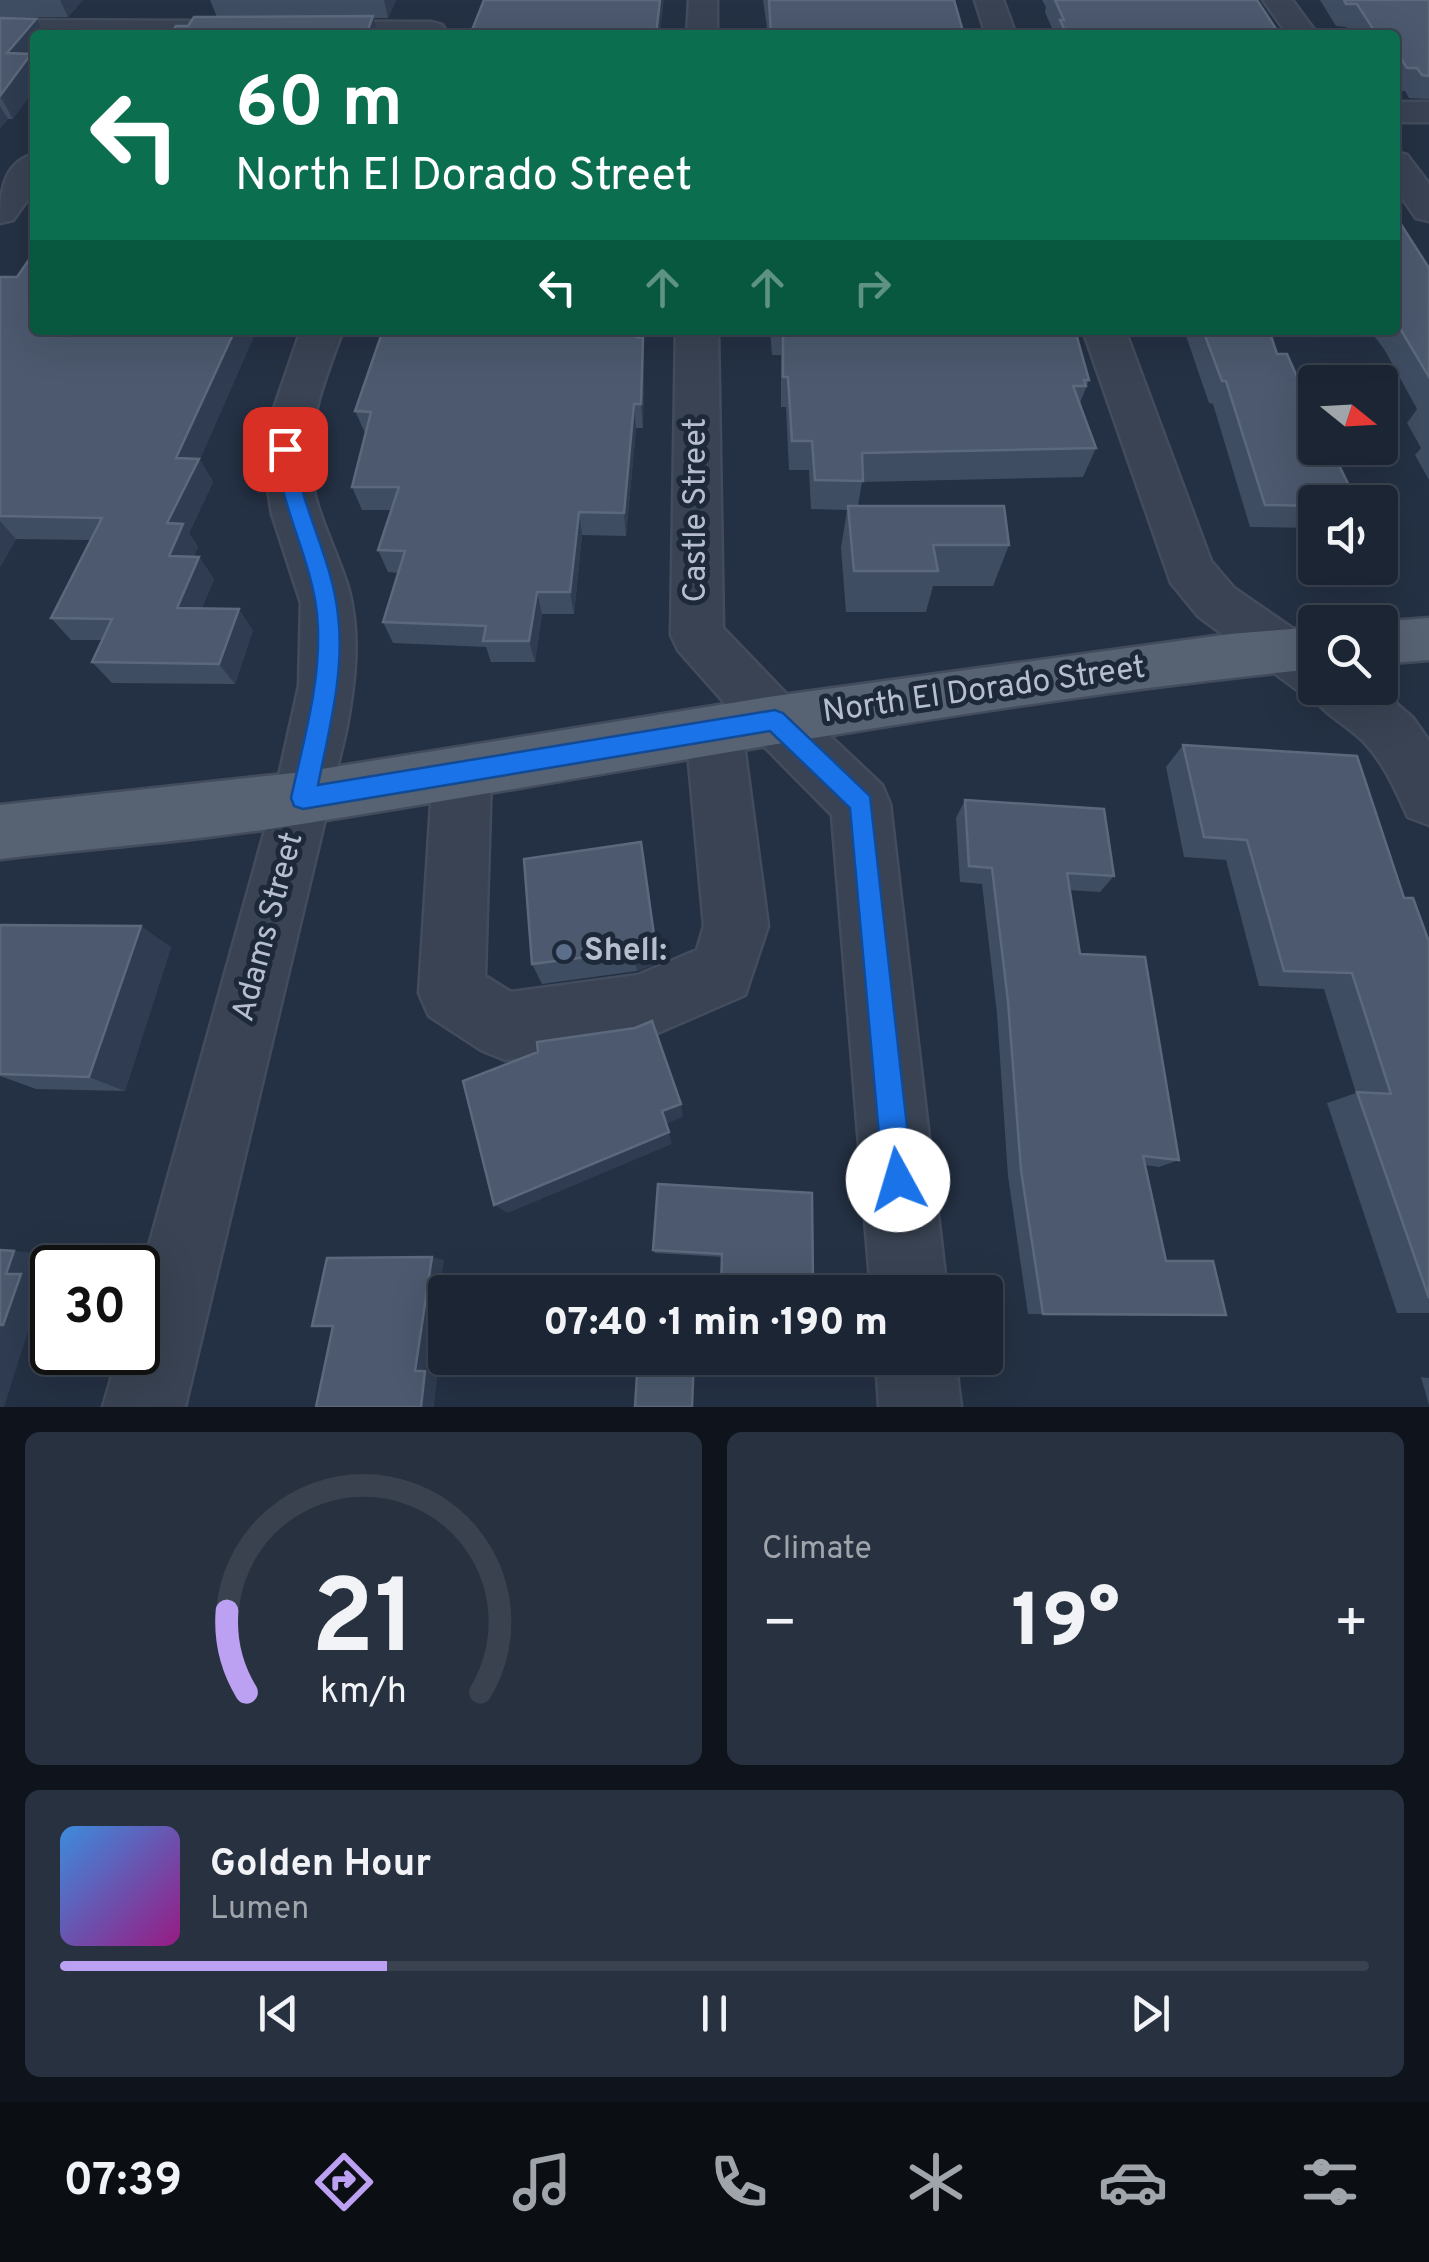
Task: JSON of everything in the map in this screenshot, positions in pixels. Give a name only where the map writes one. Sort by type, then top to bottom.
[{"type":"main road","points":[[1398,642],[1429,639]]},
{"type":"main road","name":"North El Dorado Street","points":[[0,832],[303,798],[744,725],[1298,658]]},
{"type":"street","points":[[133,30],[155,0]]},
{"type":"street","points":[[431,30],[442,0]]},
{"type":"street","points":[[702,30],[703,0]]},
{"type":"street","points":[[989,0],[999,30]]},
{"type":"street","points":[[1277,0],[1299,30]]},
{"type":"street","points":[[0,29],[44,30]]},
{"type":"street","points":[[1400,112],[1429,112]]},
{"type":"street","points":[[1400,169],[1429,210]]},
{"type":"street","points":[[0,212],[30,171]]},
{"type":"street","name":"Adams Street","points":[[144,1407],[303,798],[324,698],[328,616],[318,571],[288,487],[285,449],[291,416],[320,335]]},
{"type":"street","name":"Castle Street","points":[[698,335],[697,635],[744,725],[862,804],[907,1275]]},
{"type":"street","points":[[1106,335],[1189,570],[1216,602],[1298,653]]},
{"type":"street","points":[[1362,705],[1405,747],[1429,799]]},
{"type":"street","points":[[462,773],[452,993],[505,1026],[639,1008],[722,972],[736,926],[744,725]]},
{"type":"street","points":[[917,1375],[920,1407]]},
{"type":"building","points":[[484,0],[660,0],[657,30],[472,30]]},
{"type":"building","points":[[769,0],[954,0],[963,30],[771,30]]},
{"type":"building","points":[[1055,0],[1257,0],[1277,30],[1065,30],[1060,20],[1064,20]]},
{"type":"building","points":[[1344,0],[1429,0],[1429,76],[1422,75],[1417,68],[1407,68],[1400,57],[1400,30],[1374,30],[1357,4],[1346,4]]},
{"type":"building","points":[[373,16],[368,30],[173,30],[176,26],[188,26],[194,17]]},
{"type":"building","points":[[0,18],[36,19],[7,53],[30,55],[0,96]]},
{"type":"building","points":[[1400,223],[1429,268],[1429,377],[1400,328]]},
{"type":"building","points":[[30,258],[30,335],[233,335],[176,458],[199,459],[167,523],[183,524],[169,556],[199,557],[177,608],[239,609],[219,664],[92,662],[112,619],[51,618],[102,518],[0,516],[0,277],[17,277]]},
{"type":"building","points":[[381,335],[643,338],[641,404],[634,404],[624,513],[579,512],[570,592],[537,592],[529,641],[483,641],[486,626],[383,622],[405,551],[378,550],[399,487],[352,487],[371,412],[355,411]]},
{"type":"building","points":[[783,335],[1076,335],[1089,380],[1084,380],[1086,386],[1073,386],[1096,448],[862,453],[863,481],[815,480],[812,441],[792,441],[788,377],[783,377]]},
{"type":"building","points":[[1205,335],[1271,335],[1277,354],[1287,354],[1298,379],[1298,465],[1339,465],[1349,485],[1298,485],[1298,506],[1265,505],[1226,381],[1222,381]]},
{"type":"building","points":[[848,506],[1004,506],[1009,545],[933,545],[938,571],[854,571]]},
{"type":"building","points":[[1183,745],[1357,756],[1404,898],[1413,898],[1429,942],[1429,1298],[1357,1092],[1391,1094],[1352,973],[1284,971],[1247,840],[1204,837]]},
{"type":"building","points":[[965,800],[1104,809],[1114,876],[1067,873],[1080,954],[1145,957],[1179,1160],[1143,1156],[1166,1261],[1213,1261],[1226,1315],[1043,1314],[1021,1170],[1008,1001],[992,868],[969,866]]},
{"type":"building","points":[[641,842],[655,942],[633,951],[532,964],[524,859]]},
{"type":"building","points":[[0,925],[141,926],[89,1077],[0,1074]]},
{"type":"building","points":[[652,1021],[681,1104],[662,1111],[669,1132],[494,1205],[463,1081],[538,1052],[537,1042],[635,1028]]},
{"type":"building","points":[[658,1184],[812,1193],[813,1275],[721,1275],[722,1254],[653,1250]]},
{"type":"building","points":[[0,1250],[14,1251],[6,1274],[21,1274],[3,1325],[0,1325]]},
{"type":"building","points":[[432,1257],[415,1371],[425,1371],[421,1407],[316,1407],[333,1326],[312,1326],[327,1258]]},
{"type":"building","points":[[637,1375],[693,1375],[692,1407],[635,1407]]},
{"type":"place","name":"Shell:","points":[[564,952]]},
{"type":"route","points":[[285,449],[288,487],[318,571],[328,616],[328,672],[303,798],[775,720],[862,804],[898,1180]]}]
